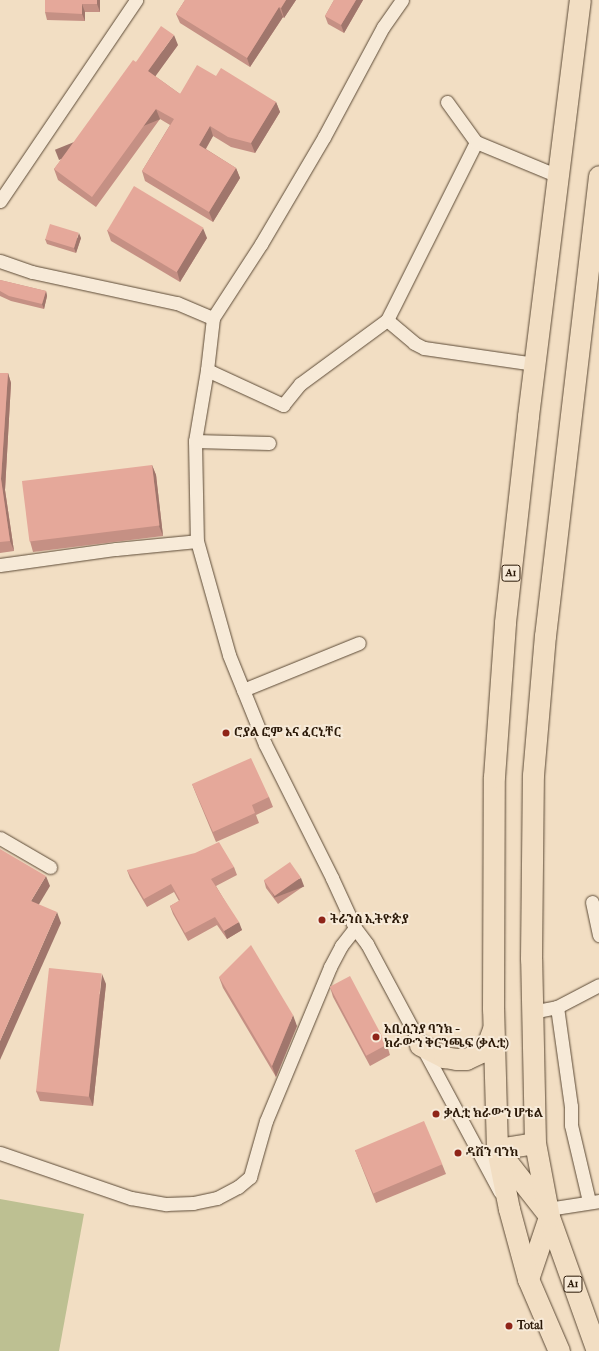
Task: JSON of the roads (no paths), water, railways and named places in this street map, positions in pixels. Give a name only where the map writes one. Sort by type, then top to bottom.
[{"type":"main road","name":"A1","points":[[559,1351],[528,1278],[509,1210],[497,1149],[494,1028],[494,777],[505,622],[534,364],[580,0]]},
{"type":"main road","name":"A1","points":[[597,1351],[548,1213],[535,1143],[532,1012],[534,768],[545,636],[599,176]]},
{"type":"main road","points":[[420,1045],[444,1057],[456,1060],[466,1059],[481,1052],[487,1045],[494,1028]]},
{"type":"main road","points":[[497,1149],[535,1143]]},
{"type":"main road","name":"A1","points":[[497,1149],[548,1213]]},
{"type":"main road","points":[[528,1278],[548,1213]]},
{"type":"street","points":[[0,201],[136,0]]},
{"type":"street","points":[[402,0],[383,27],[324,137],[281,210],[213,318],[207,370],[195,441],[197,541],[229,655],[266,744],[355,928],[367,944],[509,1210]]},
{"type":"street","points":[[447,102],[476,142],[558,176]]},
{"type":"street","points":[[207,370],[283,404],[300,384],[387,320],[476,142]]},
{"type":"street","points":[[0,261],[32,272],[177,303],[213,318]]},
{"type":"street","points":[[387,320],[414,343],[424,348],[534,364]]},
{"type":"street","points":[[195,441],[269,443]]},
{"type":"street","points":[[0,565],[116,549],[197,541]]},
{"type":"street","points":[[243,690],[359,643]]},
{"type":"street","points":[[0,838],[50,866]]},
{"type":"street","points":[[592,902],[599,935]]},
{"type":"street","points":[[0,1152],[131,1198],[166,1204],[193,1203],[217,1198],[238,1187],[250,1177],[266,1121],[330,967],[341,946],[355,928]]},
{"type":"street","points":[[532,1012],[557,1007],[599,985]]},
{"type":"street","points":[[548,1213],[594,1201],[571,1125],[572,1106],[557,1007]]},
{"type":"place","name":"ሮያል ፎም እና ፈርኒቸር","points":[[226,733]]},
{"type":"place","name":"ትራንስ ኢትዮጵያ","points":[[322,920]]},
{"type":"place","name":"አቢሲንያ ባንክ - ክራውን ቅርንጫፍ (ቃሊቲ)","points":[[376,1037]]},
{"type":"place","name":"ቃሊቲ ክራውን ሆቴል","points":[[436,1114]]},
{"type":"place","name":"ዳሽን ባንክ","points":[[458,1153]]},
{"type":"place","name":"Total","points":[[509,1326]]}]
